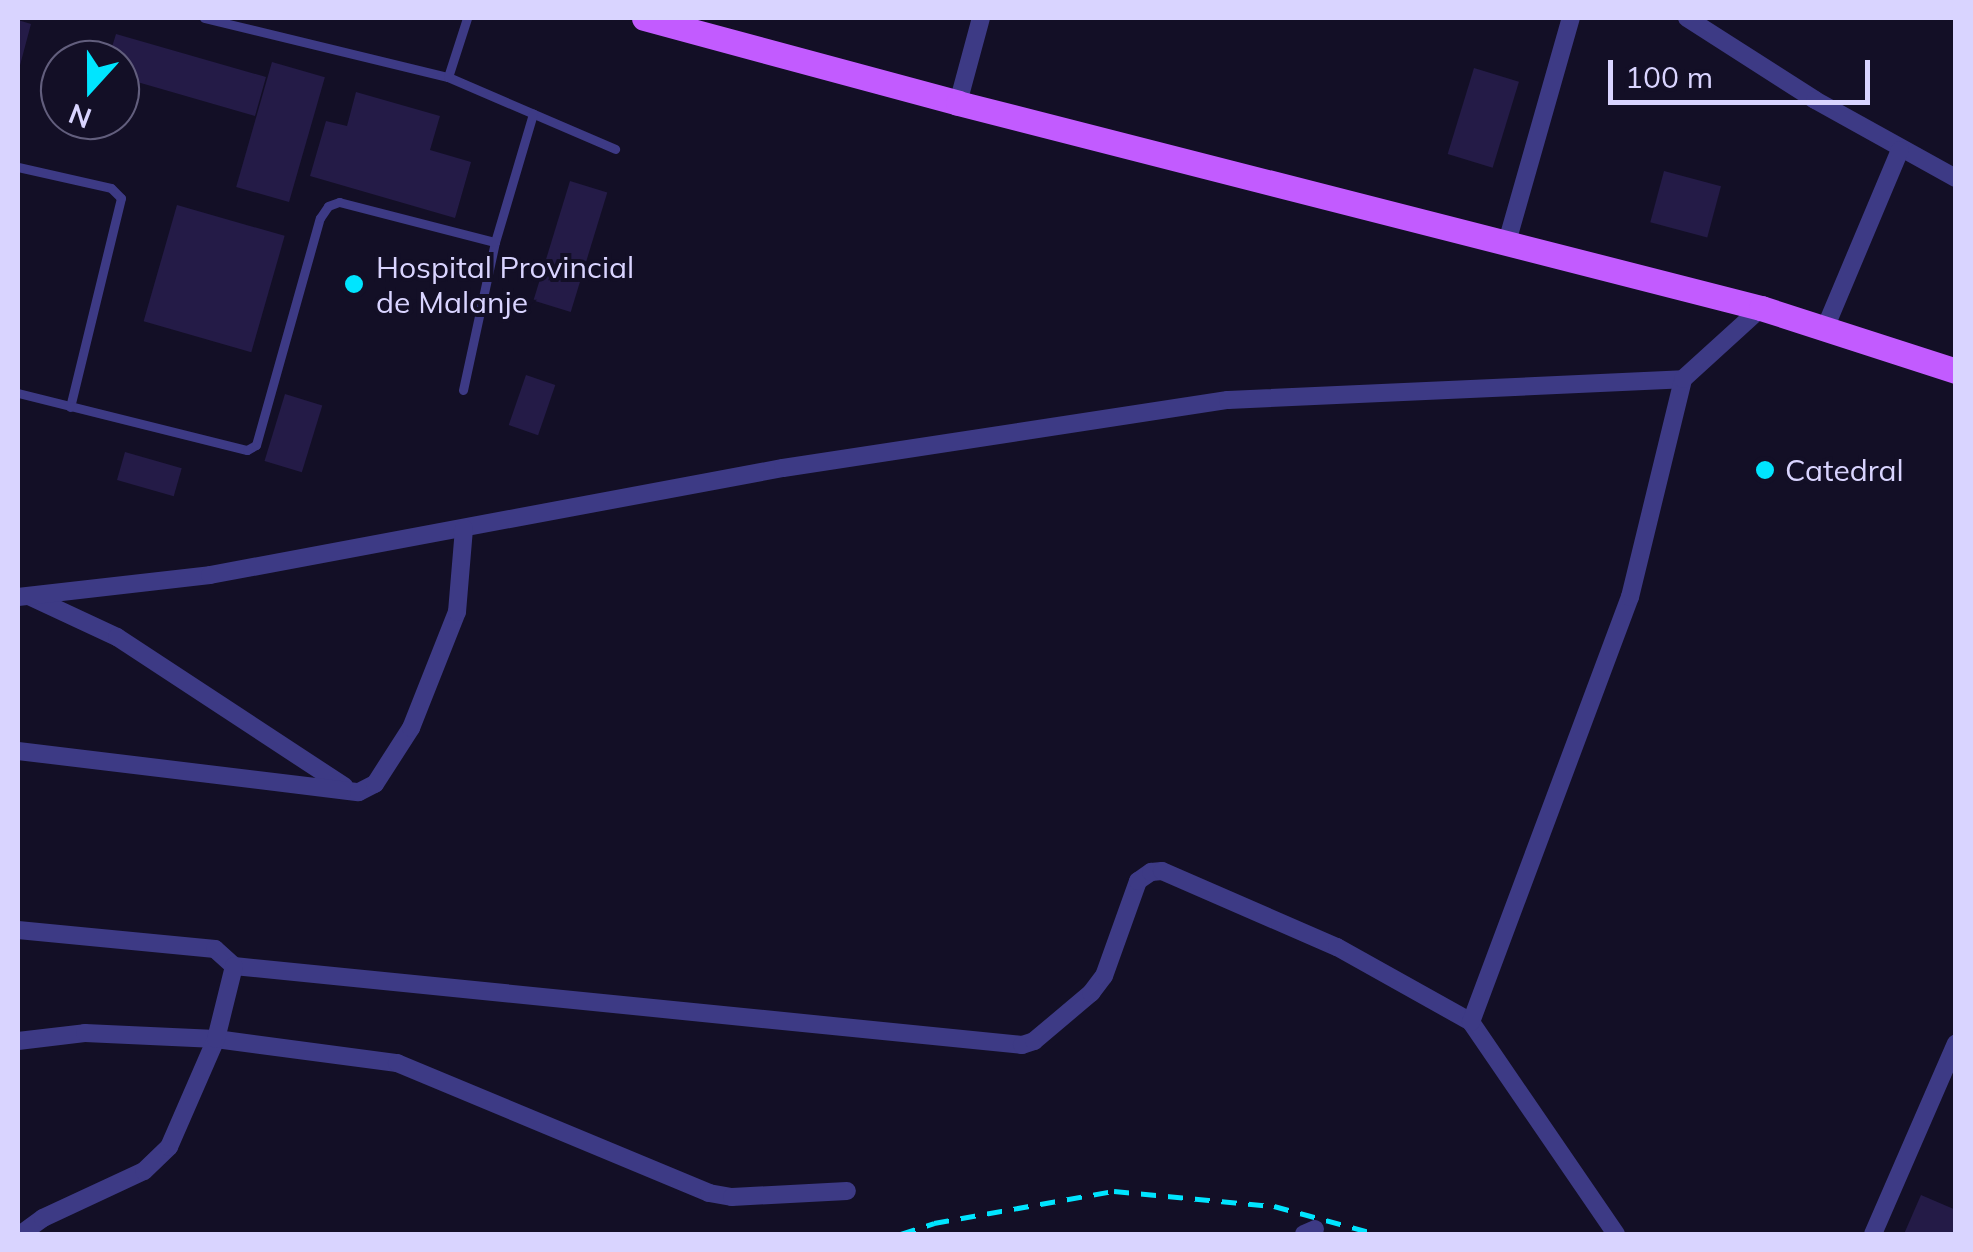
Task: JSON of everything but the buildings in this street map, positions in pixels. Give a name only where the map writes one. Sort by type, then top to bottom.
[{"type":"main road","points":[[644,18],[958,103],[1761,308],[1826,326],[1956,372]]},
{"type":"street","points":[[958,103],[981,18]]},
{"type":"street","points":[[1507,242],[1571,18]]},
{"type":"street","points":[[1687,18],[1900,150],[1956,178]]},
{"type":"street","points":[[1826,326],[1900,150]]},
{"type":"street","points":[[1471,1022],[1630,597],[1684,379],[1761,308]]},
{"type":"street","points":[[21,593],[210,574],[784,468],[1228,400],[1684,379]]},
{"type":"street","points":[[18,751],[359,792],[375,784],[411,728],[457,612],[464,528]]},
{"type":"street","points":[[21,593],[117,637],[346,788]]},
{"type":"street","points":[[18,930],[215,949],[234,966],[1022,1045],[1034,1041],[1091,993],[1104,976],[1138,881],[1151,872],[1162,871],[1337,947],[1471,1022],[1616,1234]]},
{"type":"street","points":[[22,1234],[44,1218],[144,1171],[169,1147],[216,1040],[234,966]]},
{"type":"street","points":[[18,1041],[86,1034],[216,1040],[396,1063],[710,1193],[732,1197],[848,1191]]},
{"type":"street","points":[[1873,1234],[1956,1043]]},
{"type":"lane","points":[[204,18],[448,76],[615,149]]},
{"type":"lane","points":[[448,76],[467,18]]},
{"type":"lane","points":[[463,390],[496,242],[534,114]]},
{"type":"lane","points":[[18,167],[112,188],[121,198],[70,407]]},
{"type":"lane","points":[[18,393],[247,450],[256,445],[320,218],[328,206],[339,202],[496,242]]},
{"type":"railway","points":[[901,1234],[934,1223],[1114,1191],[1274,1206],[1377,1234]]},
{"type":"place","name":"Hospital Provincial de Malanje","points":[[354,284]]},
{"type":"place","name":"Catedral","points":[[1765,470]]}]
